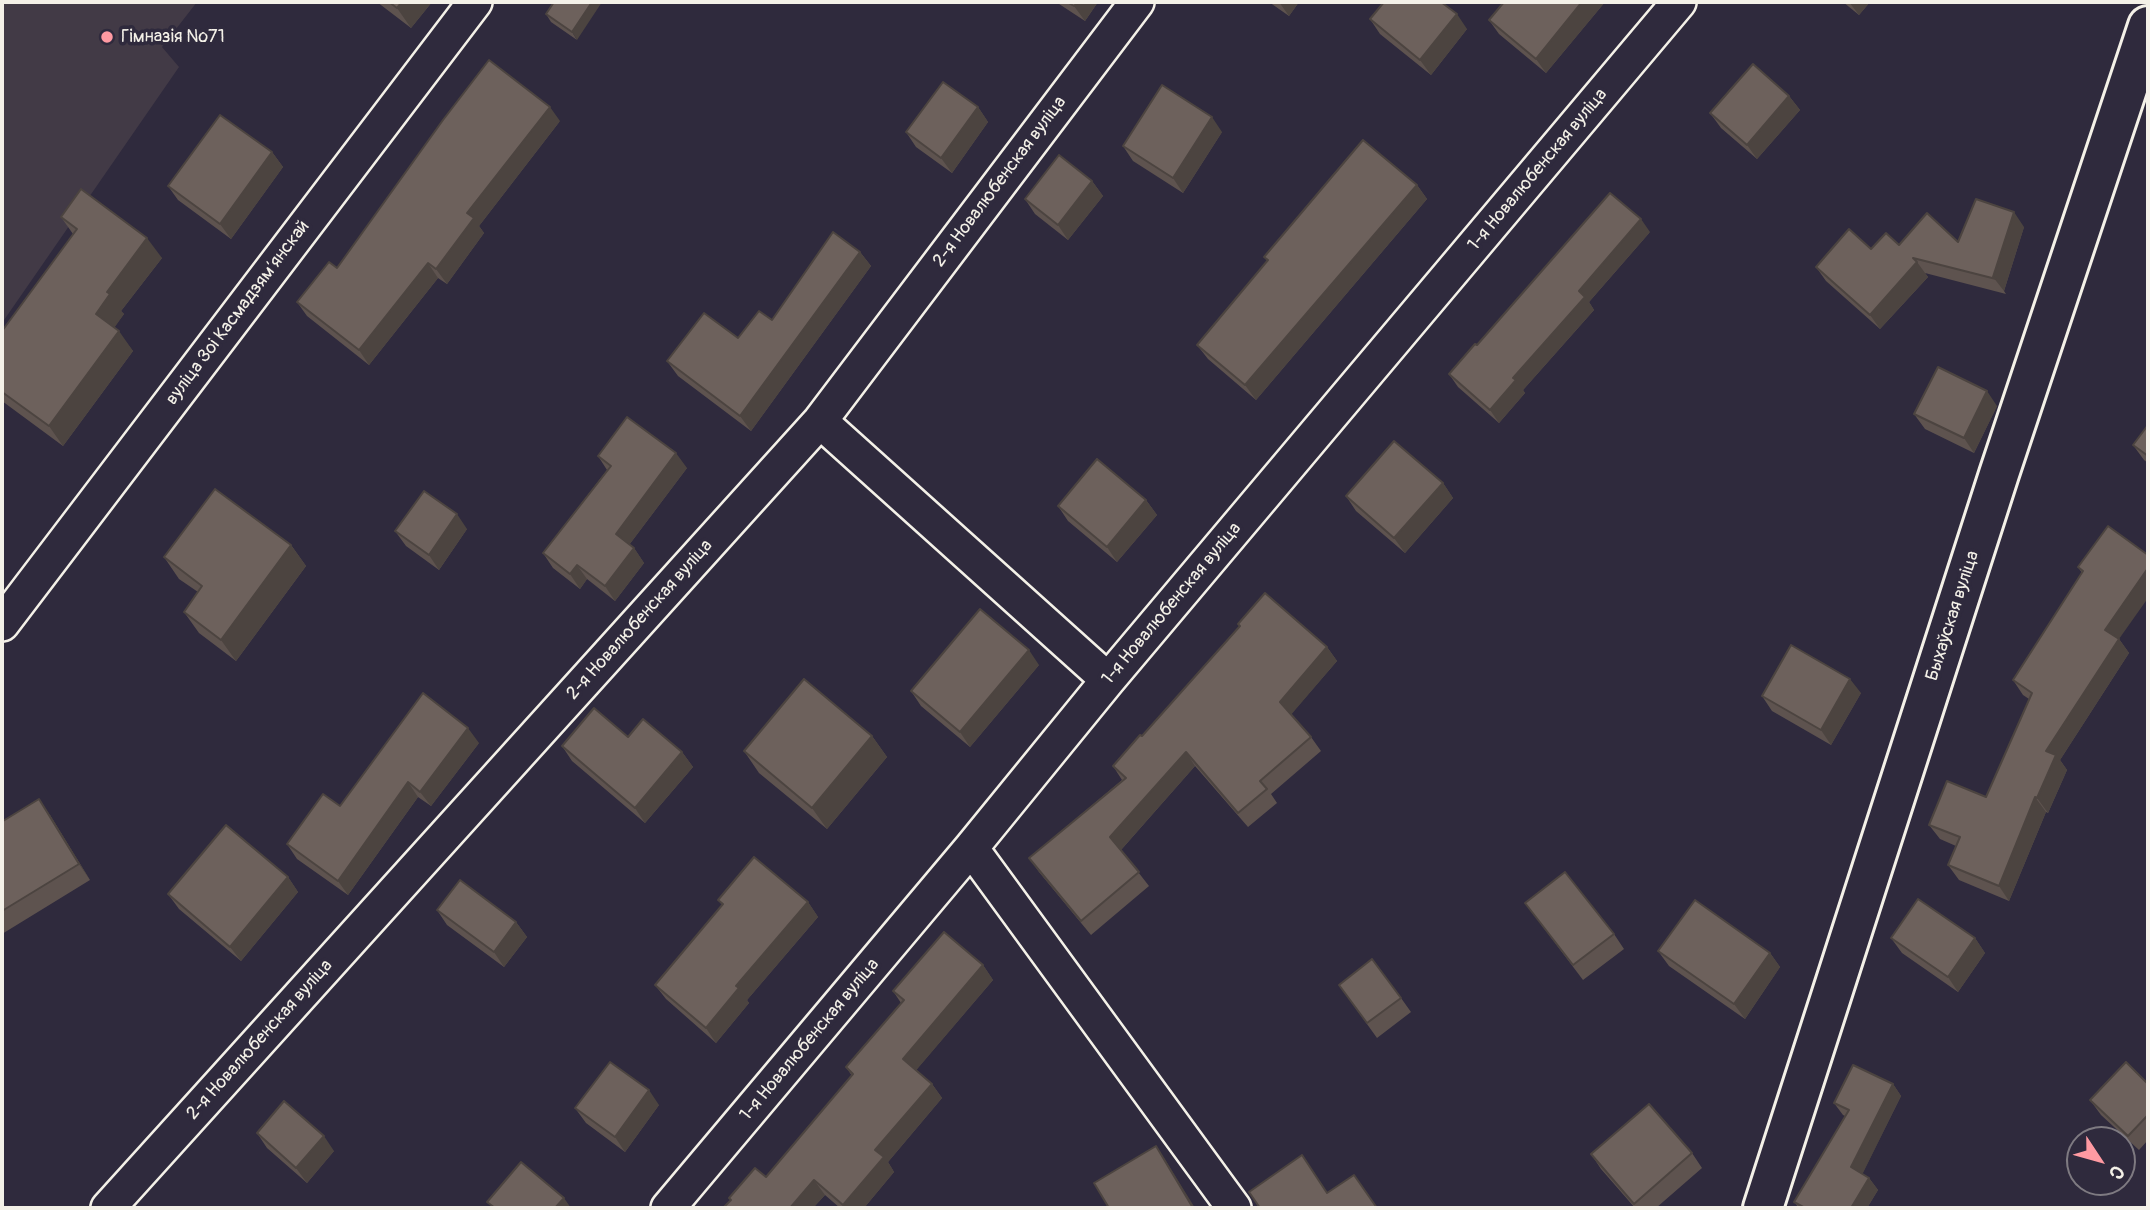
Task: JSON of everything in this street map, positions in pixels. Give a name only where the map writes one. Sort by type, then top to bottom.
[{"type":"main road","name":"Быхаўская вуліца","points":[[1763,1208],[2003,461],[2148,26]]},
{"type":"street","name":"вуліца Зоі Касмадзямʼянскай","points":[[2,624],[475,2]]},
{"type":"street","name":"2-я Новалюбенская вуліца","points":[[108,1208],[820,421],[1137,2]]},
{"type":"street","name":"1-я Новалюбенская вуліца","points":[[668,1208],[1679,2]]},
{"type":"street","points":[[820,421],[1108,680]]},
{"type":"street","points":[[971,848],[1234,1208]]},
{"type":"shaded area","points":[[2,2],[197,2],[162,47],[179,67],[2,323]]},
{"type":"building","points":[[389,2],[402,2],[397,8]]},
{"type":"building","points":[[554,2],[592,2],[572,32],[546,14]]},
{"type":"building","points":[[1384,2],[1441,2],[1457,14],[1420,60],[1370,19]]},
{"type":"building","points":[[1504,2],[1582,2],[1536,59],[1489,20]]},
{"type":"building","points":[[489,60],[550,107],[467,213],[474,218],[436,269],[428,263],[359,350],[297,302],[329,262],[337,268]]},
{"type":"building","points":[[1753,64],[1789,96],[1747,145],[1710,113]]},
{"type":"building","points":[[943,82],[978,107],[941,158],[906,132]]},
{"type":"building","points":[[1162,85],[1212,117],[1173,178],[1123,146]]},
{"type":"building","points":[[220,115],[272,152],[220,224],[168,186]]},
{"type":"building","points":[[1363,140],[1417,185],[1245,385],[1197,345],[1268,260],[1264,257]]},
{"type":"building","points":[[1059,155],[1092,181],[1058,225],[1025,199]]},
{"type":"building","points":[[81,189],[147,238],[107,292],[110,294],[96,314],[119,331],[49,426],[2,392],[2,331],[77,229],[61,217]]},
{"type":"building","points":[[1610,193],[1641,219],[1579,291],[1585,297],[1513,378],[1516,380],[1490,410],[1449,374]]},
{"type":"building","points":[[1976,199],[2014,212],[1993,277],[1996,279],[1913,258],[1917,262],[1870,315],[1816,267],[1849,229],[1871,249],[1886,233],[1899,245],[1927,213],[1958,242]]},
{"type":"building","points":[[833,232],[860,252],[740,416],[667,361],[704,313],[738,338],[759,311],[772,320]]},
{"type":"building","points":[[1938,367],[1987,391],[1964,438],[1914,414]]},
{"type":"building","points":[[627,417],[676,453],[616,534],[634,548],[605,586],[577,565],[570,574],[543,553],[611,466],[598,456]]},
{"type":"building","points":[[2148,425],[2148,456],[2133,445]]},
{"type":"building","points":[[1394,441],[1443,483],[1394,538],[1346,496]]},
{"type":"building","points":[[1097,459],[1146,500],[1107,547],[1058,506]]},
{"type":"building","points":[[215,489],[291,545],[221,640],[184,612],[202,586],[164,557]]},
{"type":"building","points":[[424,491],[457,514],[429,555],[395,531]]},
{"type":"building","points":[[2108,526],[2148,555],[2148,568],[2105,630],[2119,639],[2046,751],[2056,755],[2037,798],[2035,797],[1999,886],[1948,865],[1960,837],[1929,825],[1947,781],[1986,797],[2032,693],[2013,680],[2083,571],[2078,567]]},
{"type":"building","points":[[1265,593],[1327,647],[1280,702],[1311,737],[1260,781],[1267,789],[1238,813],[1186,752],[1110,837],[1139,872],[1081,921],[1029,858],[1126,778],[1113,766],[1240,626],[1238,624]]},
{"type":"building","points":[[980,609],[1029,650],[960,732],[911,691]]},
{"type":"building","points":[[1791,645],[1850,679],[1821,730],[1762,696]]},
{"type":"building","points":[[804,679],[872,736],[812,808],[744,751]]},
{"type":"building","points":[[423,693],[468,728],[420,792],[408,782],[338,881],[287,844],[323,794],[340,806]]},
{"type":"building","points":[[594,708],[628,737],[643,719],[682,752],[635,808],[562,746]]},
{"type":"building","points":[[39,799],[79,864],[2,911],[2,819],[3,821]]},
{"type":"building","points":[[226,825],[288,877],[230,947],[168,894]]},
{"type":"building","points":[[754,857],[808,902],[736,986],[739,988],[706,1028],[655,985],[723,904],[718,900]]},
{"type":"building","points":[[1565,872],[1614,934],[1573,965],[1525,903]]},
{"type":"building","points":[[460,880],[516,922],[494,952],[437,910]]},
{"type":"building","points":[[1918,899],[1975,938],[1948,977],[1891,938]]},
{"type":"building","points":[[1695,900],[1770,953],[1734,1004],[1658,951]]},
{"type":"building","points":[[944,932],[983,965],[903,1059],[932,1084],[875,1150],[884,1157],[843,1205],[814,1180],[790,1208],[723,1208],[755,1168],[766,1177],[853,1074],[846,1067],[904,1000],[893,991]]},
{"type":"building","points":[[1372,959],[1401,998],[1367,1023],[1339,985]]},
{"type":"building","points":[[610,1062],[649,1090],[615,1137],[575,1108]]},
{"type":"building","points":[[2126,1062],[2148,1084],[2148,1115],[2136,1128],[2117,1126],[2090,1100]]},
{"type":"building","points":[[1853,1065],[1893,1084],[1851,1167],[1869,1178],[1851,1208],[1805,1208],[1794,1202],[1849,1110],[1834,1103]]},
{"type":"building","points":[[284,1101],[324,1136],[296,1168],[257,1133]]},
{"type":"building","points":[[1649,1104],[1692,1153],[1634,1204],[1591,1154]]},
{"type":"building","points":[[1156,1146],[1193,1208],[1109,1208],[1094,1183]]},
{"type":"building","points":[[1302,1155],[1327,1193],[1354,1175],[1377,1208],[1260,1208],[1249,1192]]},
{"type":"building","points":[[521,1162],[564,1198],[555,1208],[495,1208],[487,1202]]},
{"type":"place","name":"Гімназія №71","points":[[107,37]]}]
